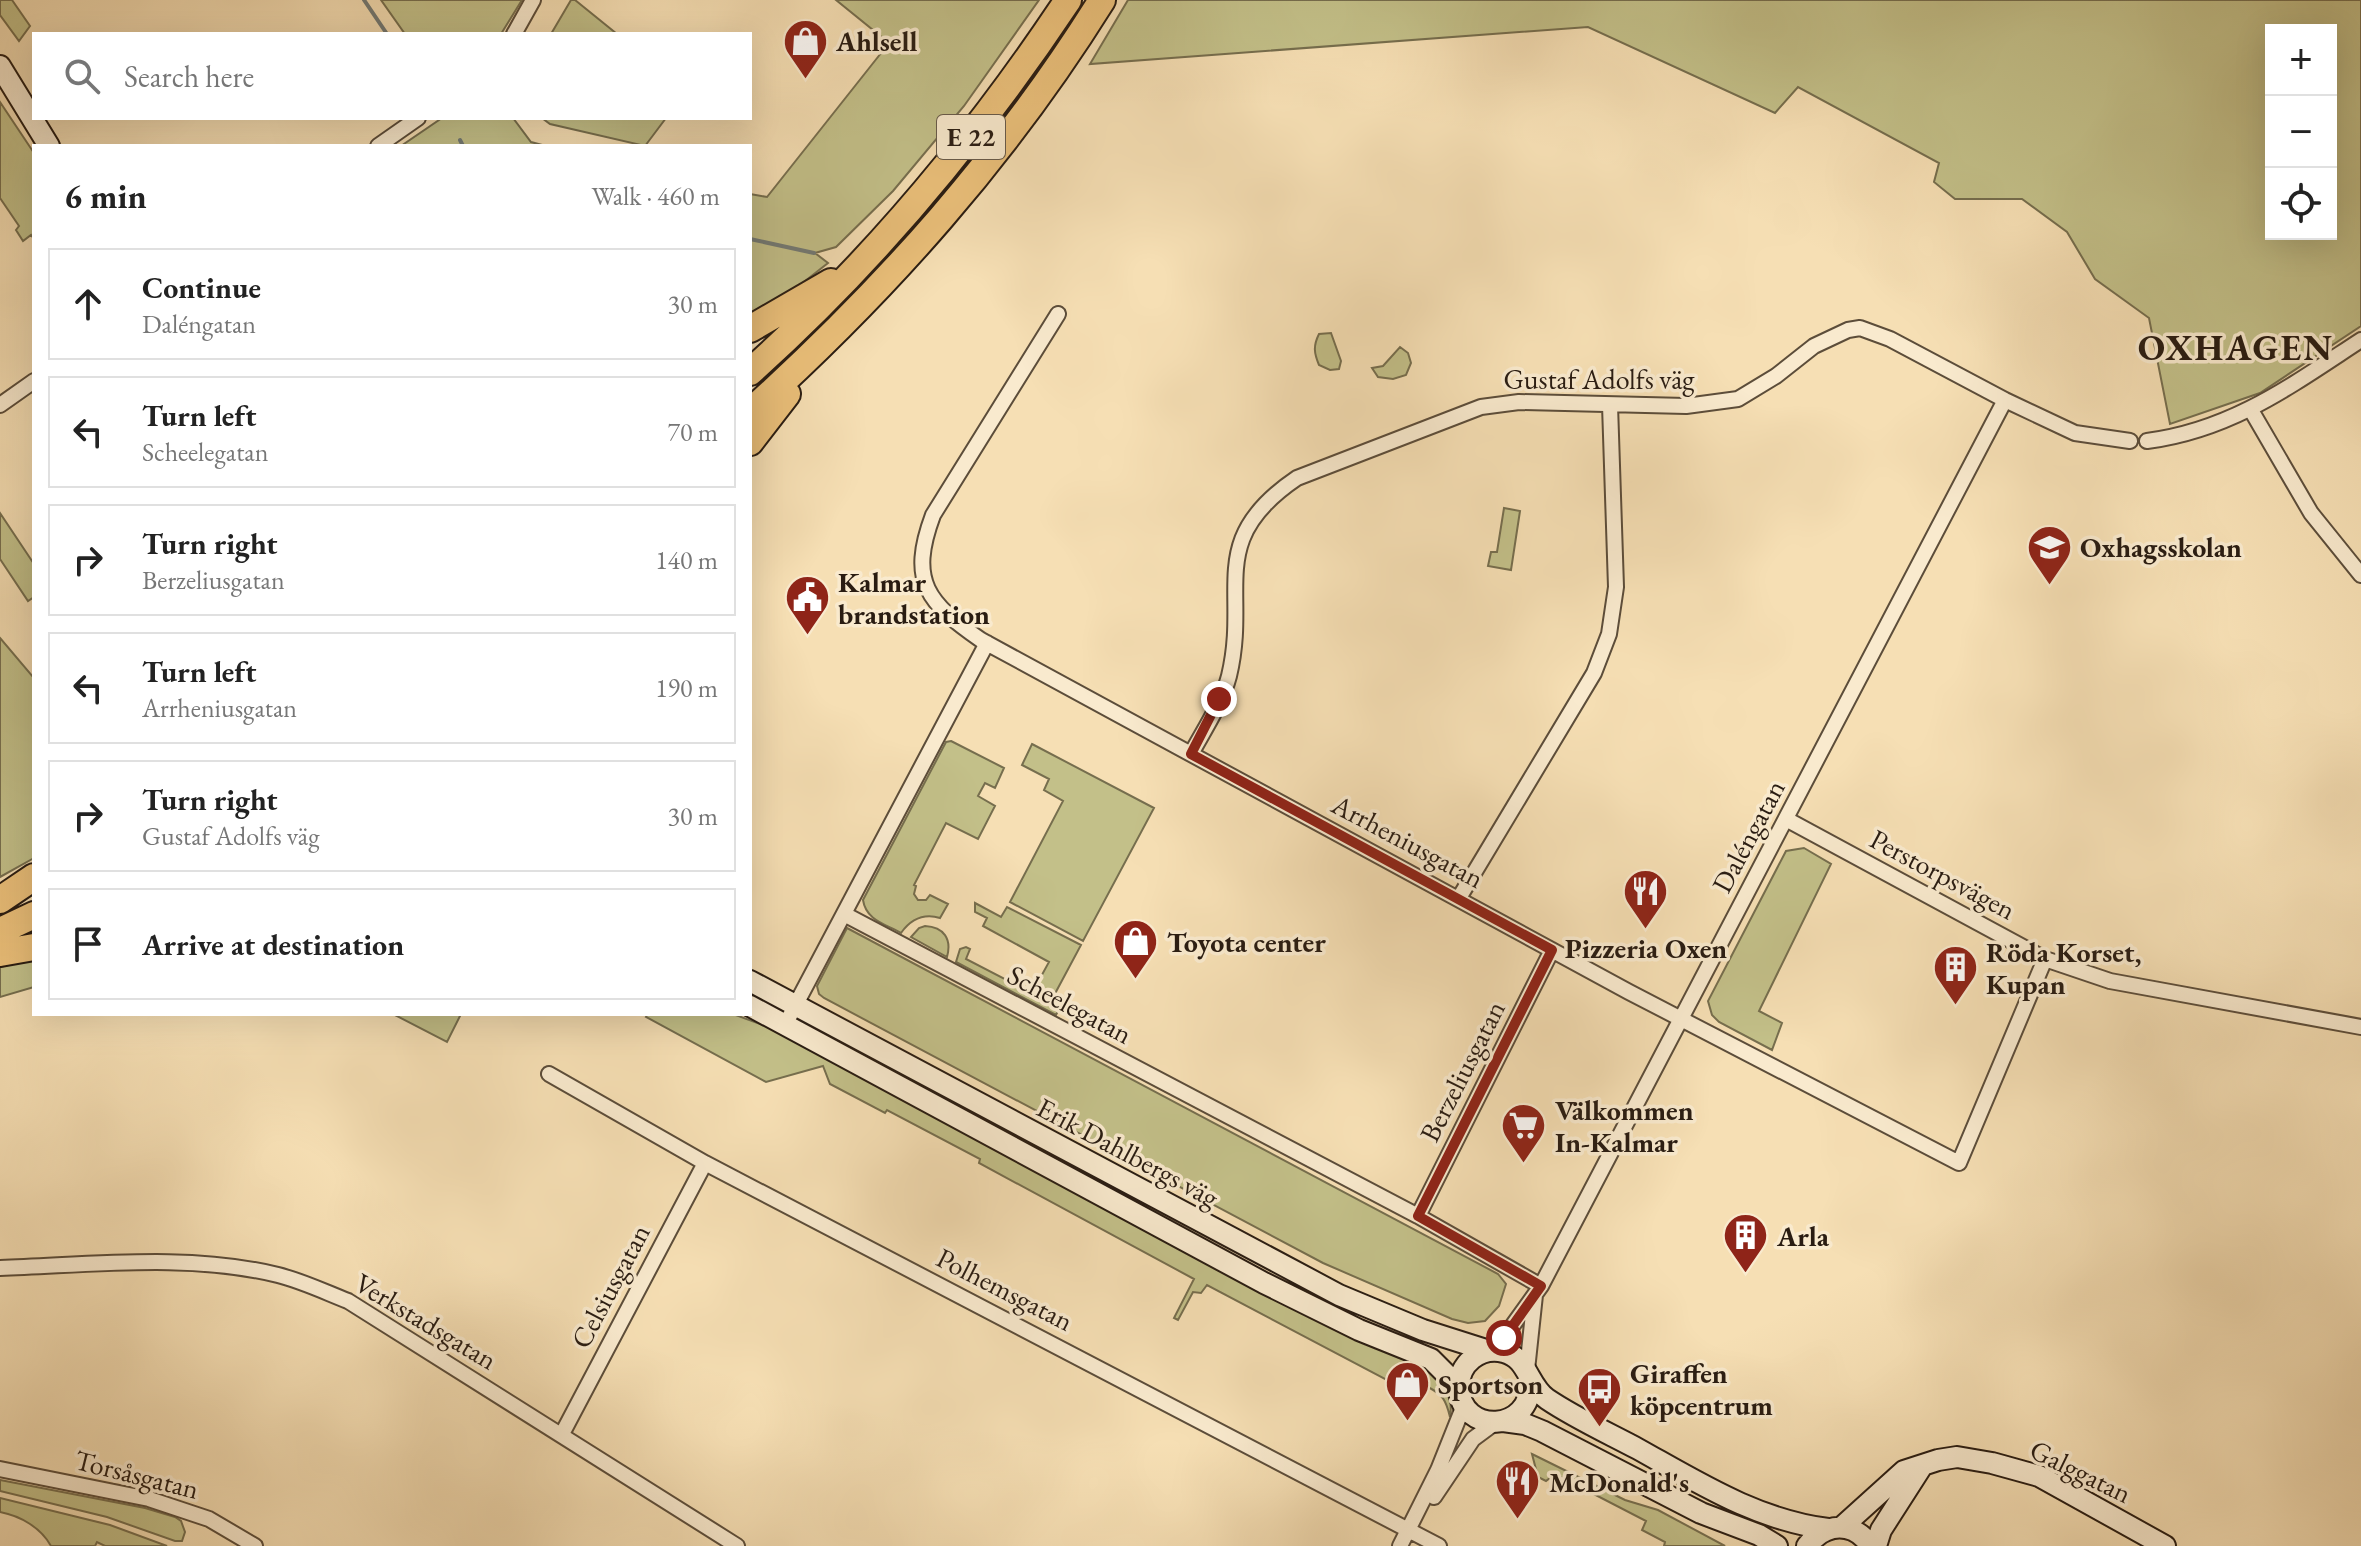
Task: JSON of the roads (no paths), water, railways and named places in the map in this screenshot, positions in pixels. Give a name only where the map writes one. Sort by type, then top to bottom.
[{"type":"highway","name":"E 22","points":[[752,370],[861,265],[930,188],[980,126],[1068,0]]},
{"type":"highway","name":"E 22","points":[[752,410],[830,339],[913,251],[985,167],[1062,63],[1102,0]]},
{"type":"highway","points":[[752,328],[861,265]]},
{"type":"highway","points":[[752,439],[830,339]]},
{"type":"highway","points":[[0,902],[32,878]]},
{"type":"highway","points":[[0,902],[32,891]]},
{"type":"highway","points":[[0,931],[32,916]]},
{"type":"highway","points":[[0,953],[32,947]]},
{"type":"main road","points":[[5,74],[32,108]]},
{"type":"main road","points":[[5,74],[32,118]]},
{"type":"main road","points":[[33,120],[48,144]]},
{"type":"main road","points":[[42,120],[61,144]]},
{"type":"main road","name":"Erik Dahlbergs väg","points":[[752,982],[1339,1295],[1423,1330],[1514,1356],[1544,1397],[1556,1405],[1733,1501],[1784,1521],[1859,1533],[1873,1546]]},
{"type":"main road","name":"Erik Dahlbergs väg","points":[[752,1007],[1264,1283],[1359,1330],[1431,1359],[1481,1420],[1525,1424],[1542,1431],[1701,1513],[1759,1535],[1777,1546]]},
{"type":"main road","points":[[1462,1396],[1460,1378],[1467,1363],[1492,1351]]},
{"type":"main road","points":[[1499,1422],[1511,1418],[1524,1407],[1531,1390],[1529,1376]]},
{"type":"main road","name":"Galggatan","points":[[1835,1528],[1904,1471],[1957,1457],[2039,1476],[2165,1546]]},
{"type":"main road","points":[[1873,1546],[1922,1466]]},
{"type":"main road","points":[[1807,1546],[1820,1532],[1835,1528]]},
{"type":"street","points":[[515,32],[533,0]]},
{"type":"street","points":[[381,144],[415,120]]},
{"type":"street","name":"Arrheniusgatan","points":[[1058,314],[933,515],[925,535],[923,578],[929,595],[954,621],[987,643],[1552,950],[1959,1163],[2045,959]]},
{"type":"street","name":"Gustaf Adolfs väg","points":[[1191,754],[1229,677],[1234,636],[1234,571],[1242,537],[1252,518],[1279,490],[1297,478],[1481,407],[1519,402],[1686,406],[1738,399],[1776,376],[1814,346],[1848,330],[1860,328],[1890,339],[2075,433],[2130,441]]},
{"type":"street","points":[[2147,441],[2206,428],[2251,410],[2361,340]]},
{"type":"street","points":[[0,405],[32,382]]},
{"type":"street","name":"Daléngatan","points":[[1492,1351],[1538,1290],[2005,400]]},
{"type":"street","points":[[1459,898],[1594,673],[1609,634],[1616,587],[1610,405]]},
{"type":"street","points":[[2251,410],[2301,499],[2321,529],[2361,575]]},
{"type":"street","points":[[785,1025],[987,643]]},
{"type":"street","name":"Perstorpsvägen","points":[[1786,819],[2045,959],[2110,981],[2361,1027]]},
{"type":"street","name":"Scheelegatan","points":[[844,914],[1418,1216],[1538,1290]]},
{"type":"street","name":"Berzeliusgatan","points":[[1418,1216],[1552,950]]},
{"type":"street","name":"Polhemsgatan","points":[[549,1074],[705,1163],[1437,1545]]},
{"type":"street","name":"Celsiusgatan","points":[[562,1434],[705,1163]]},
{"type":"street","name":"Verkstadsgatan","points":[[0,1268],[164,1262],[224,1266],[279,1276],[348,1301],[737,1546]]},
{"type":"street","name":"Daléngatan","points":[[1529,1376],[1538,1290]]},
{"type":"street","points":[[1400,1546],[1438,1470],[1462,1396]]},
{"type":"street","points":[[1409,1529],[1426,1509],[1465,1448],[1477,1434],[1499,1422]]},
{"type":"street","name":"Torsåsgatan","points":[[0,1469],[149,1499],[209,1519],[255,1546]]},
{"type":"waterway","points":[[364,0],[386,32]]},
{"type":"waterway","points":[[460,140],[462,144]]},
{"type":"waterway","points":[[752,239],[814,253]]},
{"type":"place","name":"Ahlsell","points":[[805,80]]},
{"type":"place","name":"Oxhagsskolan","points":[[2049,586]]},
{"type":"place","name":"Kalmar brandstation","points":[[807,637]]},
{"type":"place","name":"Pizzeria Oxen","points":[[1646,930]]},
{"type":"place","name":"Toyota center","points":[[1136,981]]},
{"type":"place","name":"Röda Korset, Kupan","points":[[1955,1007]]},
{"type":"place","name":"Välkommen In-Kalmar","points":[[1524,1165]]},
{"type":"place","name":"Arla","points":[[1746,1275]]},
{"type":"place","name":"Sportson","points":[[1407,1423]]},
{"type":"place","name":"Giraffen köpcentrum","points":[[1599,1428]]},
{"type":"place","name":"McDonald's","points":[[1518,1521]]},
{"type":"district","name":"OXHAGEN","points":[[2236,347]]}]
